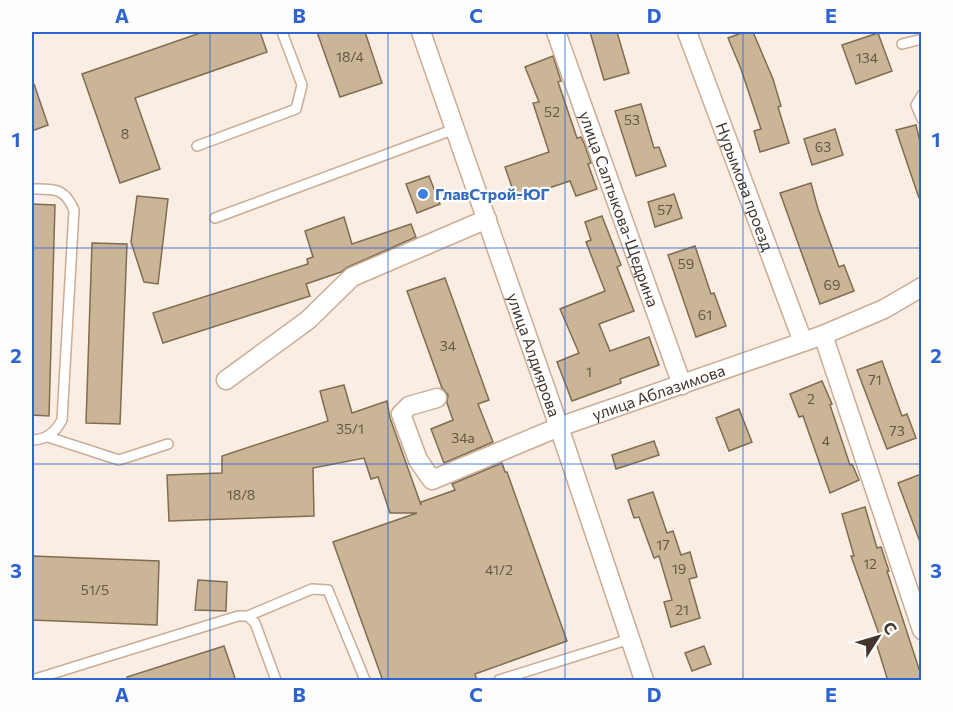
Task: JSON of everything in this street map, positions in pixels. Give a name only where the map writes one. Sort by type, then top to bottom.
[{"type":"street","name":"улица Алдиярова","points":[[421,32],[559,427],[644,681]]},
{"type":"street","name":"улица Салтыкова-Щедрина","points":[[556,32],[682,385]]},
{"type":"street","name":"Нурымова проезд","points":[[687,32],[803,342]]},
{"type":"street","points":[[226,380],[308,320],[352,277],[487,219]]},
{"type":"street","name":"улица Аблазимова","points":[[437,398],[409,406],[401,414],[418,460],[432,480],[559,427],[824,335],[884,309],[921,287]]},
{"type":"street","points":[[824,335],[921,630]]},
{"type":"lane","points":[[197,146],[296,109],[302,85],[282,32]]},
{"type":"lane","points":[[903,44],[921,39]]},
{"type":"lane","points":[[921,95],[916,105],[921,119]]},
{"type":"lane","points":[[215,218],[455,129]]},
{"type":"lane","points":[[32,189],[58,190],[65,195],[74,210],[62,420],[59,427],[48,437],[32,440]]},
{"type":"lane","points":[[48,437],[119,460],[168,444]]},
{"type":"lane","points":[[32,680],[238,616],[248,615],[312,589],[328,590],[365,681]]},
{"type":"lane","points":[[248,615],[255,623],[276,681]]},
{"type":"lane","points":[[499,681],[630,639]]},
{"type":"building","points":[[203,32],[260,32],[267,52],[135,98],[160,169],[120,183],[82,74]]},
{"type":"building","points":[[317,32],[365,32],[382,83],[340,97]]},
{"type":"building","points":[[590,32],[617,32],[629,73],[604,80]]},
{"type":"building","points":[[744,32],[753,32],[773,79],[781,106],[778,107],[789,143],[760,152],[754,131],[761,129],[728,38]]},
{"type":"building","points":[[878,33],[892,71],[856,84],[842,45]]},
{"type":"building","points":[[553,56],[561,81],[558,82],[577,138],[581,137],[584,143],[591,163],[588,164],[597,189],[576,196],[570,181],[516,199],[505,167],[549,152],[533,103],[539,102],[525,67]]},
{"type":"building","points":[[34,84],[48,125],[32,131],[32,85]]},
{"type":"building","points":[[641,104],[654,148],[659,147],[666,166],[636,176],[615,111]]},
{"type":"building","points":[[916,125],[921,146],[921,198],[919,198],[896,130]]},
{"type":"building","points":[[835,129],[843,155],[812,165],[804,139]]},
{"type":"building","name":"ГлавСтрой-ЮГ","points":[[429,176],[440,204],[417,213],[406,184]]},
{"type":"building","points":[[811,183],[839,267],[844,265],[854,291],[820,304],[780,193]]},
{"type":"building","points":[[674,194],[682,218],[655,227],[648,202]]},
{"type":"building","points":[[137,196],[168,199],[158,284],[144,282],[131,242]]},
{"type":"building","points":[[32,204],[55,205],[49,416],[32,415]]},
{"type":"building","points":[[602,216],[621,265],[617,267],[634,311],[599,324],[610,351],[649,337],[659,365],[620,379],[621,383],[572,401],[557,362],[579,353],[560,309],[605,291],[586,242],[591,240],[585,222]]},
{"type":"building","points":[[344,217],[352,244],[411,224],[416,237],[341,272],[306,284],[310,296],[163,343],[153,313],[308,264],[307,259],[313,257],[305,231]]},
{"type":"building","points":[[92,243],[127,244],[120,424],[86,423]]},
{"type":"building","points":[[695,246],[711,294],[714,293],[726,326],[696,337],[668,255]]},
{"type":"building","points":[[445,278],[489,400],[478,404],[493,442],[444,463],[431,429],[453,420],[447,403],[448,395],[442,388],[407,291]]},
{"type":"building","points":[[882,361],[902,416],[907,414],[916,438],[887,449],[857,370]]},
{"type":"building","points":[[822,381],[832,404],[830,405],[850,465],[852,464],[859,480],[830,493],[803,416],[799,417],[790,394]]},
{"type":"building","points":[[344,385],[352,413],[387,401],[390,418],[421,505],[421,502],[455,490],[452,484],[502,463],[567,641],[475,674],[477,681],[383,681],[333,542],[417,513],[390,513],[378,477],[371,479],[364,458],[313,468],[314,516],[169,521],[167,475],[222,473],[222,456],[328,421],[320,391]]},
{"type":"building","points":[[739,409],[752,442],[729,451],[716,418]]},
{"type":"building","points":[[654,441],[659,455],[616,469],[612,455]]},
{"type":"building","points":[[921,474],[921,541],[920,542],[898,483]]},
{"type":"building","points":[[653,492],[667,533],[673,531],[681,555],[690,552],[697,577],[689,579],[700,618],[671,627],[664,602],[672,600],[659,556],[654,558],[639,517],[634,518],[628,500]]},
{"type":"building","points":[[865,507],[877,548],[881,547],[889,571],[887,571],[921,681],[888,681],[874,636],[879,634],[851,556],[854,556],[842,514]]},
{"type":"building","points":[[32,556],[159,561],[157,625],[32,620]]},
{"type":"building","points":[[198,580],[227,582],[226,611],[195,610]]},
{"type":"building","points":[[224,646],[236,681],[127,681],[127,677]]},
{"type":"building","points":[[704,646],[711,664],[692,671],[685,653]]},
{"type":"place","name":"ГлавСтрой-ЮГ","points":[[423,194]]}]
